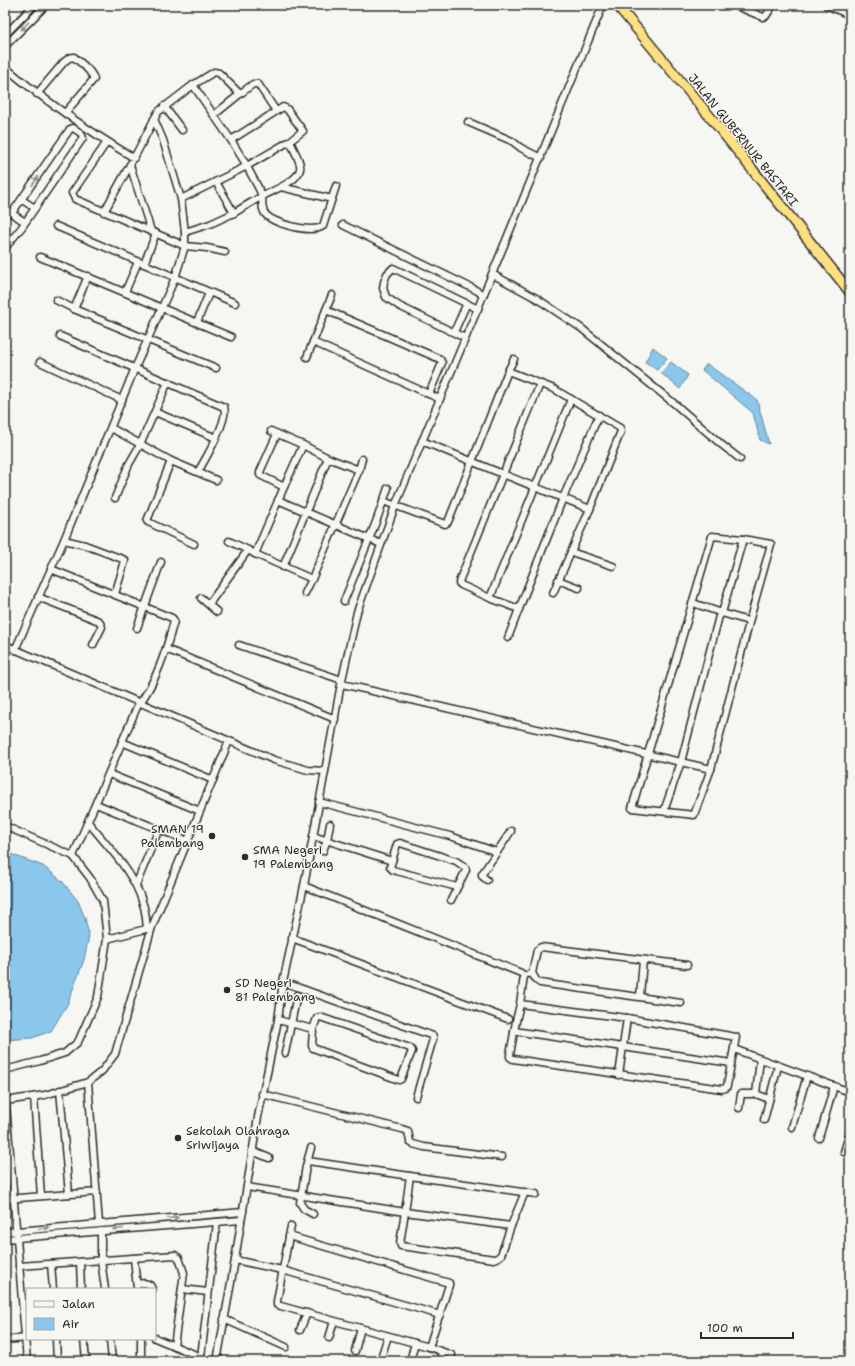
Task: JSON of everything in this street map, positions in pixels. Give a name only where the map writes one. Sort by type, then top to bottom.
[{"type":"highway","name":"JALAN GUBERNUR BASTARI","points":[[617,5],[716,124],[850,292]]},
{"type":"street","points":[[5,35],[34,5]]},
{"type":"street","points":[[5,46],[46,5]]},
{"type":"street","points":[[217,1361],[262,1094],[278,1020],[283,982],[304,886],[334,720],[355,619],[395,506],[541,158],[603,5]]},
{"type":"street","points":[[734,5],[763,17],[766,16],[773,5]]},
{"type":"street","points":[[826,5],[850,15]]},
{"type":"street","points":[[845,5],[850,7]]},
{"type":"street","points":[[37,94],[68,58],[74,57],[86,68],[94,79],[64,113]]},
{"type":"street","points":[[5,67],[37,94],[107,142],[134,158]]},
{"type":"street","points":[[104,212],[154,119],[164,106],[193,85],[217,71],[240,94]]},
{"type":"street","points":[[214,115],[253,84],[258,84],[276,111]]},
{"type":"street","points":[[193,85],[247,166],[262,196],[261,205],[268,218],[302,228],[318,229],[323,226],[336,186]]},
{"type":"street","points":[[164,106],[182,130]]},
{"type":"street","points":[[181,199],[247,166],[290,141],[303,130],[287,109],[283,107],[231,140]]},
{"type":"street","points":[[15,650],[64,540],[135,368],[175,278],[185,246],[181,199],[163,140],[154,119]]},
{"type":"street","points":[[468,122],[512,141],[521,148],[541,158]]},
{"type":"street","points":[[5,248],[35,208],[83,138],[81,133],[72,128],[70,129],[12,213]]},
{"type":"street","points":[[185,232],[210,224],[234,213],[262,196],[281,188],[297,176],[300,171],[300,165],[290,141]]},
{"type":"street","points":[[107,142],[72,193],[75,199],[185,246],[207,248],[226,252]]},
{"type":"street","points":[[125,292],[141,263],[154,232],[130,165]]},
{"type":"street","points":[[216,182],[234,213]]},
{"type":"street","points":[[281,188],[332,199]]},
{"type":"street","points":[[22,200],[35,208]]},
{"type":"street","points":[[5,209],[25,222]]},
{"type":"street","points":[[343,225],[474,289],[483,296]]},
{"type":"street","points":[[56,226],[235,303]]},
{"type":"street","points":[[40,257],[231,337]]},
{"type":"street","points":[[465,338],[399,306],[386,298],[383,288],[387,274],[393,268],[478,309]]},
{"type":"street","points":[[492,274],[536,298],[581,328],[671,400],[740,459]]},
{"type":"street","points":[[74,309],[88,276]]},
{"type":"street","points":[[197,322],[209,293]]},
{"type":"street","points":[[307,357],[332,295]]},
{"type":"street","points":[[56,300],[74,309],[216,368]]},
{"type":"street","points":[[454,332],[467,303]]},
{"type":"street","points":[[326,310],[440,359],[442,363],[429,394]]},
{"type":"street","points":[[60,336],[224,407],[225,412],[216,438],[198,472]]},
{"type":"street","points":[[313,342],[440,399]]},
{"type":"street","points":[[383,501],[446,524],[514,359]]},
{"type":"street","points":[[40,362],[122,400]]},
{"type":"street","points":[[508,371],[554,389],[620,428],[621,431],[590,509],[553,592]]},
{"type":"street","points":[[115,498],[129,464],[140,445],[168,382]]},
{"type":"street","points":[[519,610],[459,583],[540,384]]},
{"type":"street","points":[[490,598],[571,399]]},
{"type":"street","points":[[155,412],[216,438]]},
{"type":"street","points":[[508,638],[563,498],[599,415]]},
{"type":"street","points":[[111,428],[171,461],[216,480]]},
{"type":"street","points":[[284,487],[260,475],[274,432],[328,458],[358,470]]},
{"type":"street","points":[[422,441],[590,509]]},
{"type":"street","points":[[255,554],[303,445]]},
{"type":"street","points":[[283,567],[328,458]]},
{"type":"street","points":[[305,593],[336,524],[362,459]]},
{"type":"street","points":[[171,461],[147,521],[194,544]]},
{"type":"street","points":[[344,601],[388,488]]},
{"type":"street","points":[[278,500],[381,544]]},
{"type":"street","points":[[376,522],[387,527]]},
{"type":"street","points":[[712,536],[771,544],[711,769],[694,815],[632,808],[649,755],[692,603],[712,536]]},
{"type":"street","points":[[664,811],[681,762],[720,616],[743,539]]},
{"type":"street","points":[[64,540],[85,545],[126,561],[115,594]]},
{"type":"street","points":[[229,541],[312,579]]},
{"type":"street","points":[[209,604],[248,550]]},
{"type":"street","points":[[570,552],[613,566]]},
{"type":"street","points":[[136,628],[161,562]]},
{"type":"street","points":[[51,569],[174,619],[166,649],[148,692],[137,708],[73,856]]},
{"type":"street","points":[[558,580],[579,588]]},
{"type":"street","points":[[38,597],[99,621],[102,627],[93,645]]},
{"type":"street","points":[[201,598],[217,612]]},
{"type":"street","points":[[692,603],[749,622]]},
{"type":"street","points":[[239,645],[342,682],[711,769]]},
{"type":"street","points":[[5,646],[286,764],[308,770],[325,771]]},
{"type":"street","points":[[166,649],[334,720]]},
{"type":"street","points":[[5,1101],[34,1097],[88,1082],[102,1071],[115,1054],[150,928],[229,741]]},
{"type":"street","points":[[122,742],[213,780]]},
{"type":"street","points":[[109,774],[200,811]]},
{"type":"street","points":[[319,802],[450,836],[497,852]]},
{"type":"street","points":[[96,804],[188,841]]},
{"type":"street","points":[[88,822],[122,864],[136,885],[144,904],[150,928]]},
{"type":"street","points":[[323,851],[330,824]]},
{"type":"street","points":[[5,826],[73,856],[90,878],[103,901],[107,939],[98,997],[78,1042],[65,1053],[5,1070]]},
{"type":"street","points":[[136,885],[158,830]]},
{"type":"street","points":[[486,880],[482,874],[511,831]]},
{"type":"street","points":[[313,836],[392,861]]},
{"type":"street","points":[[451,900],[466,868],[456,861],[400,843],[397,844],[390,867],[393,870],[457,886]]},
{"type":"street","points":[[304,886],[521,973],[524,976]]},
{"type":"street","points":[[107,939],[150,928]]},
{"type":"street","points":[[292,938],[508,1019]]},
{"type":"street","points":[[681,1003],[540,983],[536,980],[532,973],[537,950],[541,947],[687,965]]},
{"type":"street","points":[[640,996],[643,960]]},
{"type":"street","points":[[524,976],[532,973]]},
{"type":"street","points":[[520,1004],[628,1018],[736,1036],[727,1086],[726,1088],[722,1089],[513,1060],[510,1055],[524,976]]},
{"type":"street","points":[[283,982],[433,1036],[434,1039],[416,1097]]},
{"type":"street","points":[[285,1053],[297,995]]},
{"type":"street","points":[[320,1017],[410,1048],[412,1051],[401,1079],[399,1080],[313,1048],[313,1029],[317,1018],[320,1017]]},
{"type":"street","points":[[619,1075],[628,1018]]},
{"type":"street","points":[[278,1020],[291,1022],[313,1029]]},
{"type":"street","points":[[514,1031],[731,1063]]},
{"type":"street","points":[[734,1049],[850,1092]]},
{"type":"street","points":[[756,1094],[760,1059]]},
{"type":"street","points":[[764,1120],[778,1066]]},
{"type":"street","points":[[792,1128],[807,1076]]},
{"type":"street","points":[[88,1082],[99,1224]]},
{"type":"street","points":[[819,1138],[834,1086]]},
{"type":"street","points":[[60,1090],[68,1194]]},
{"type":"street","points":[[5,1092],[15,1231],[17,1238],[26,1338],[5,1340]]},
{"type":"street","points":[[262,1094],[402,1129],[408,1131],[410,1142],[424,1147],[502,1157]]},
{"type":"street","points":[[739,1108],[741,1094],[756,1094],[769,1099]]},
{"type":"street","points":[[34,1097],[41,1196]]},
{"type":"street","points":[[844,1152],[850,1131]]},
{"type":"street","points":[[311,1148],[306,1166],[300,1203],[301,1206],[313,1214]]},
{"type":"street","points":[[252,1151],[269,1158]]},
{"type":"street","points":[[308,1161],[536,1194]]},
{"type":"street","points":[[410,1176],[400,1242],[401,1246],[494,1259],[501,1255],[525,1192]]},
{"type":"street","points":[[247,1187],[405,1212],[511,1226]]},
{"type":"street","points":[[5,1199],[97,1192]]},
{"type":"street","points":[[5,1232],[243,1212]]},
{"type":"street","points":[[5,1239],[241,1220]]},
{"type":"street","points":[[156,1338],[200,1359],[217,1222]]},
{"type":"street","points":[[291,1226],[277,1305],[415,1343],[452,1355]]},
{"type":"street","points":[[100,1231],[101,1260],[105,1288]]},
{"type":"street","points":[[289,1236],[449,1283],[429,1347]]},
{"type":"street","points":[[19,1266],[175,1255],[179,1258],[184,1273],[174,1346]]},
{"type":"street","points":[[134,1258],[137,1286],[146,1283],[150,1285],[152,1288]]},
{"type":"street","points":[[235,1260],[282,1270],[440,1315]]},
{"type":"street","points":[[80,1262],[81,1288]]},
{"type":"street","points":[[51,1264],[53,1288]]},
{"type":"street","points":[[182,1289],[208,1292]]},
{"type":"street","points":[[300,1330],[307,1313]]},
{"type":"street","points":[[224,1319],[274,1340],[286,1347]]},
{"type":"street","points":[[329,1338],[334,1321]]},
{"type":"street","points":[[354,1352],[361,1328]]},
{"type":"street","points":[[380,1361],[388,1336]]},
{"type":"street","points":[[26,1340],[27,1361]]},
{"type":"street","points":[[56,1340],[57,1361]]},
{"type":"street","points":[[84,1340],[86,1361]]},
{"type":"street","points":[[110,1340],[112,1361]]},
{"type":"street","points":[[141,1340],[141,1361]]},
{"type":"street","points":[[410,1361],[415,1343]]},
{"type":"street","points":[[440,1361],[442,1352]]},
{"type":"water","points":[[653,347],[667,358],[657,370],[645,362]]},
{"type":"water","points":[[671,362],[688,375],[680,389],[661,373]]},
{"type":"water","points":[[707,364],[757,400],[769,444],[760,440],[753,413],[702,370]]},
{"type":"water","points":[[5,852],[43,866],[62,881],[78,901],[85,918],[89,936],[84,960],[67,1005],[51,1031],[32,1038],[5,1040]]},
{"type":"place","name":"SMAN 19 Palembang","points":[[212,836]]},
{"type":"place","name":"SMA Negeri 19 Palembang","points":[[245,857]]},
{"type":"place","name":"SD Negeri 81 Palembang","points":[[227,990]]},
{"type":"place","name":"Sekolah Olahraga Sriwijaya","points":[[178,1138]]}]
